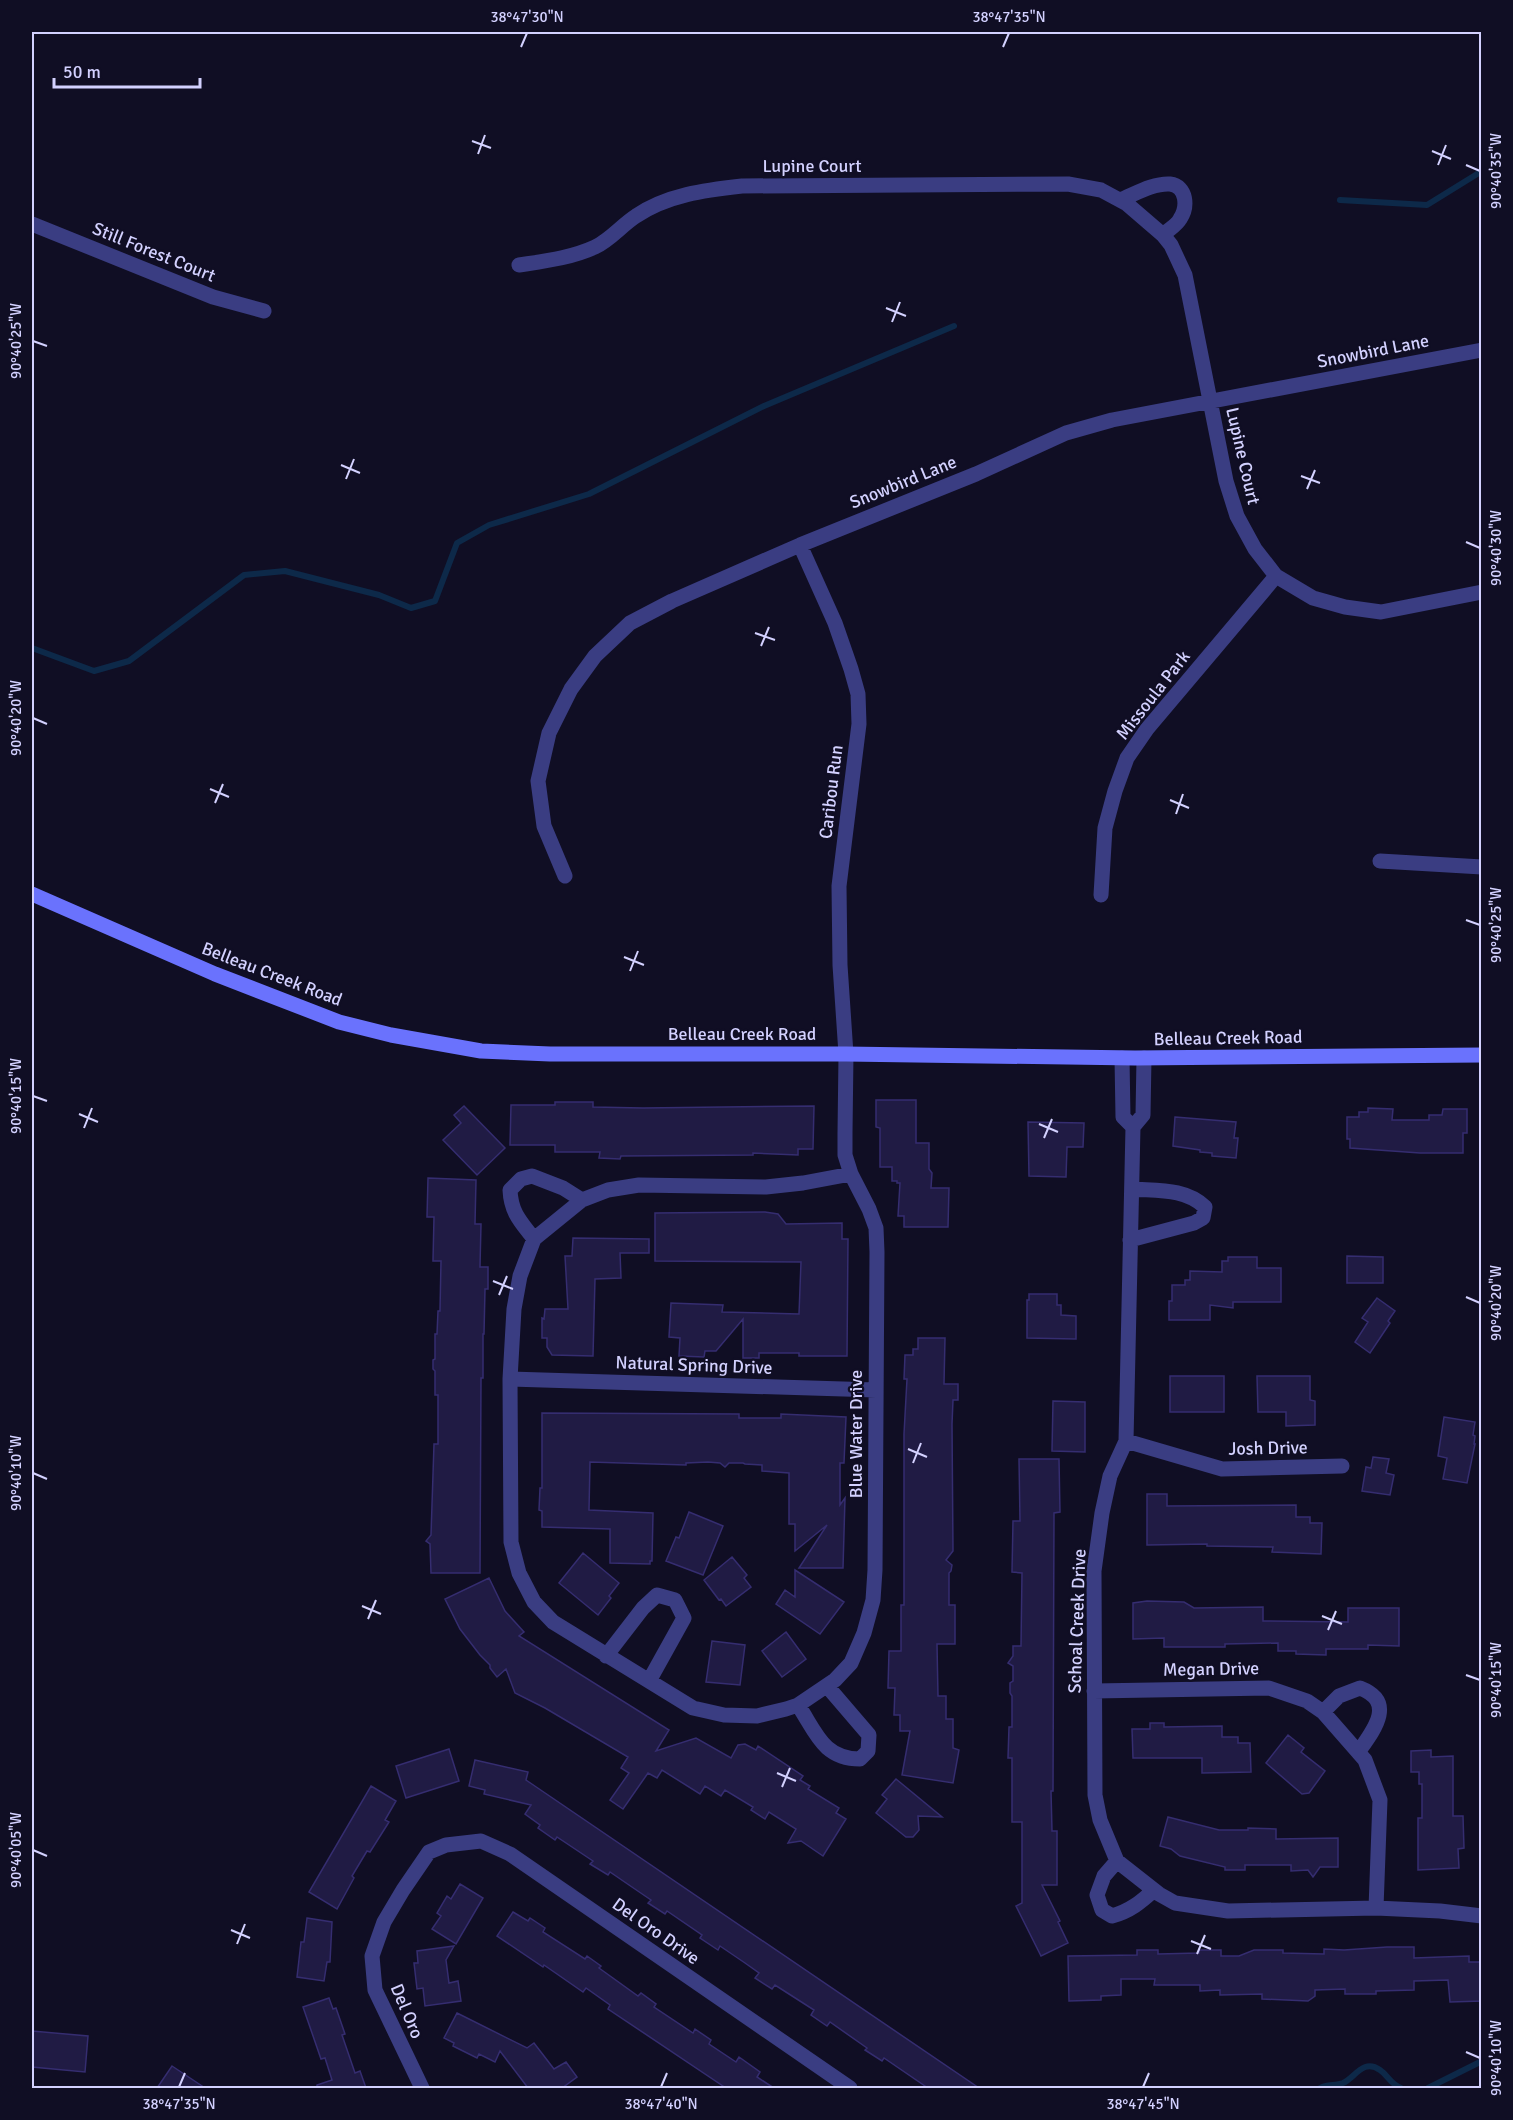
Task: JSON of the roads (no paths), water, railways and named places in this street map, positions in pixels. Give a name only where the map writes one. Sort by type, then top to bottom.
[{"type":"main road","name":"Belleau Creek Road","points":[[32,894],[215,974],[339,1022],[418,1041],[481,1051],[550,1054],[846,1054],[1122,1058],[1482,1055]]},
{"type":"street","name":"Lupine Court","points":[[519,265],[574,256],[598,246],[636,215],[669,200],[699,191],[742,186],[1068,184],[1101,190],[1120,200],[1163,235],[1171,245],[1185,275],[1226,482],[1237,516],[1255,549],[1276,576],[1313,597],[1345,608],[1381,612],[1482,592]]},
{"type":"street","points":[[1120,200],[1152,187],[1172,184],[1183,191],[1186,199],[1180,219],[1163,235]]},
{"type":"street","name":"Still Forest Court","points":[[32,224],[213,297],[264,311]]},
{"type":"street","name":"Snowbird Lane","points":[[565,876],[544,826],[538,781],[549,733],[571,689],[595,656],[630,623],[672,601],[800,545],[976,474],[1066,433],[1112,420],[1482,350]]},
{"type":"street","name":"Caribou Run","points":[[800,545],[835,624],[858,694],[860,724],[839,886],[840,965],[846,1054]]},
{"type":"street","name":"Missoula Park","points":[[1101,895],[1105,828],[1115,790],[1127,758],[1147,729],[1276,576]]},
{"type":"street","points":[[1380,861],[1482,867]]},
{"type":"street","name":"Blue Water Drive","points":[[534,1239],[520,1276],[514,1309],[510,1379],[511,1542],[519,1573],[534,1602],[554,1622],[693,1708],[724,1716],[757,1716],[798,1705],[835,1680],[850,1663],[864,1633],[873,1600],[876,1228],[851,1174],[845,1155],[846,1054]]},
{"type":"street","name":"Schoal Creek Drive","points":[[1122,1058],[1123,1117],[1133,1127]]},
{"type":"street","name":"Schoal Creek Drive","points":[[1144,1058],[1143,1115],[1133,1127],[1126,1441],[1110,1476],[1102,1513],[1096,1560],[1095,1795],[1100,1820],[1117,1861],[1154,1890],[1175,1902],[1228,1911],[1376,1908],[1440,1911],[1482,1916]]},
{"type":"street","points":[[582,1200],[563,1188],[532,1176],[521,1179],[510,1190],[511,1204],[518,1218],[534,1239],[582,1200],[608,1190],[639,1185],[766,1187],[851,1174]]},
{"type":"street","points":[[1130,1240],[1194,1224],[1203,1218],[1205,1207],[1188,1195],[1132,1190]]},
{"type":"street","name":"Natural Spring Drive","points":[[510,1379],[876,1390]]},
{"type":"street","name":"Josh Drive","points":[[1126,1441],[1222,1469],[1342,1466]]},
{"type":"street","points":[[606,1656],[643,1608],[657,1595],[675,1600],[684,1618],[649,1681]]},
{"type":"street","points":[[798,1705],[826,1748],[838,1756],[860,1759],[868,1751],[869,1735],[827,1686]]},
{"type":"street","name":"Megan Drive","points":[[1094,1691],[1269,1688],[1307,1701],[1323,1712],[1365,1760],[1380,1800],[1376,1908]]},
{"type":"street","points":[[1323,1712],[1340,1696],[1360,1688],[1370,1692],[1379,1703],[1380,1716],[1359,1751]]},
{"type":"street","name":"Del Oro Drive","points":[[429,1852],[446,1845],[481,1841],[510,1854],[850,2088]]},
{"type":"street","name":"Del Oro","points":[[422,2088],[375,1990],[372,1956],[384,1922],[429,1852]]},
{"type":"street","points":[[1117,1861],[1104,1876],[1097,1895],[1102,1910],[1112,1916],[1125,1912],[1154,1890]]},
{"type":"waterway","points":[[1340,200],[1427,205],[1482,171]]},
{"type":"waterway","points":[[32,648],[94,671],[129,661],[244,575],[285,571],[379,595],[411,608],[435,601],[457,543],[489,525],[589,494],[764,406],[954,326]]},
{"type":"waterway","points":[[1428,2088],[1482,2061]]},
{"type":"waterway","points":[[1320,2088],[1343,2083],[1369,2066],[1380,2070],[1401,2088]]}]
